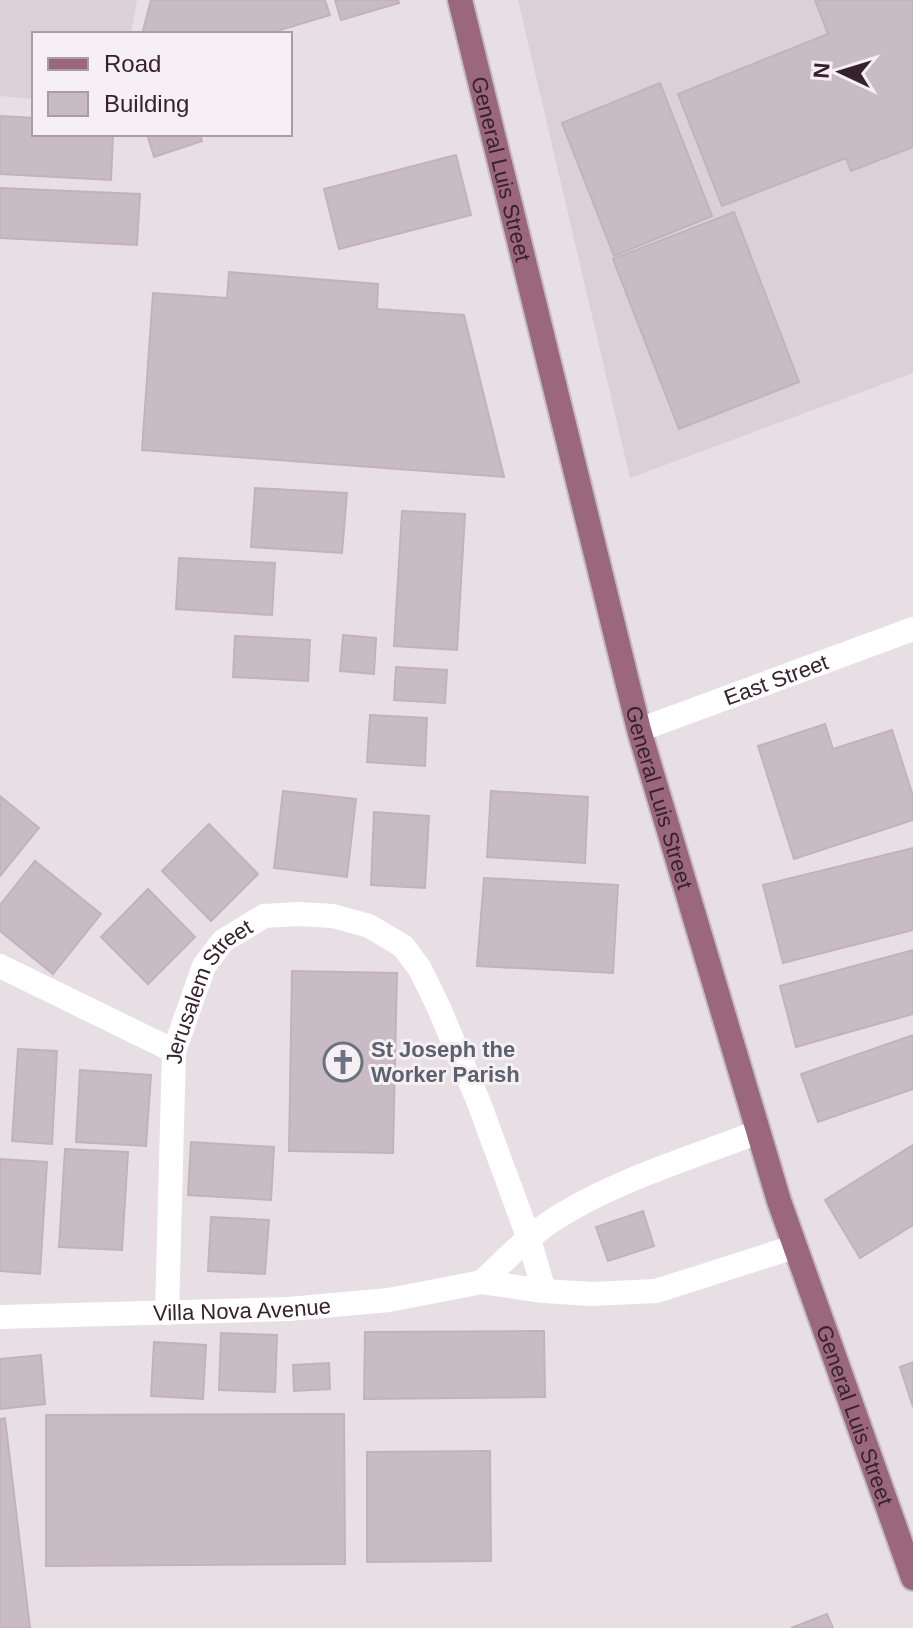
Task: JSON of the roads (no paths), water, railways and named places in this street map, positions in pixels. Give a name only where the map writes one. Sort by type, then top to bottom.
[{"type":"main road","name":"General Luis Street","points":[[460,0],[639,730],[794,1247],[913,1578]]},
{"type":"street","name":"East Street","points":[[639,730],[913,629]]},
{"type":"street","name":"Jerusalem Street","points":[[167,1313],[174,1051],[204,966],[223,941],[264,916],[298,914],[333,916],[369,926],[403,946],[420,969],[479,1103],[529,1239],[544,1291]]},
{"type":"street","points":[[0,966],[174,1051]]},
{"type":"street","points":[[482,1282],[557,1217],[625,1184],[758,1132]]},
{"type":"street","name":"Villa Nova Avenue","points":[[0,1317],[289,1309],[389,1300],[482,1282],[591,1294],[656,1291],[794,1247]]},
{"type":"place","name":"St Joseph the Worker Parish","points":[[343,1062]]}]
